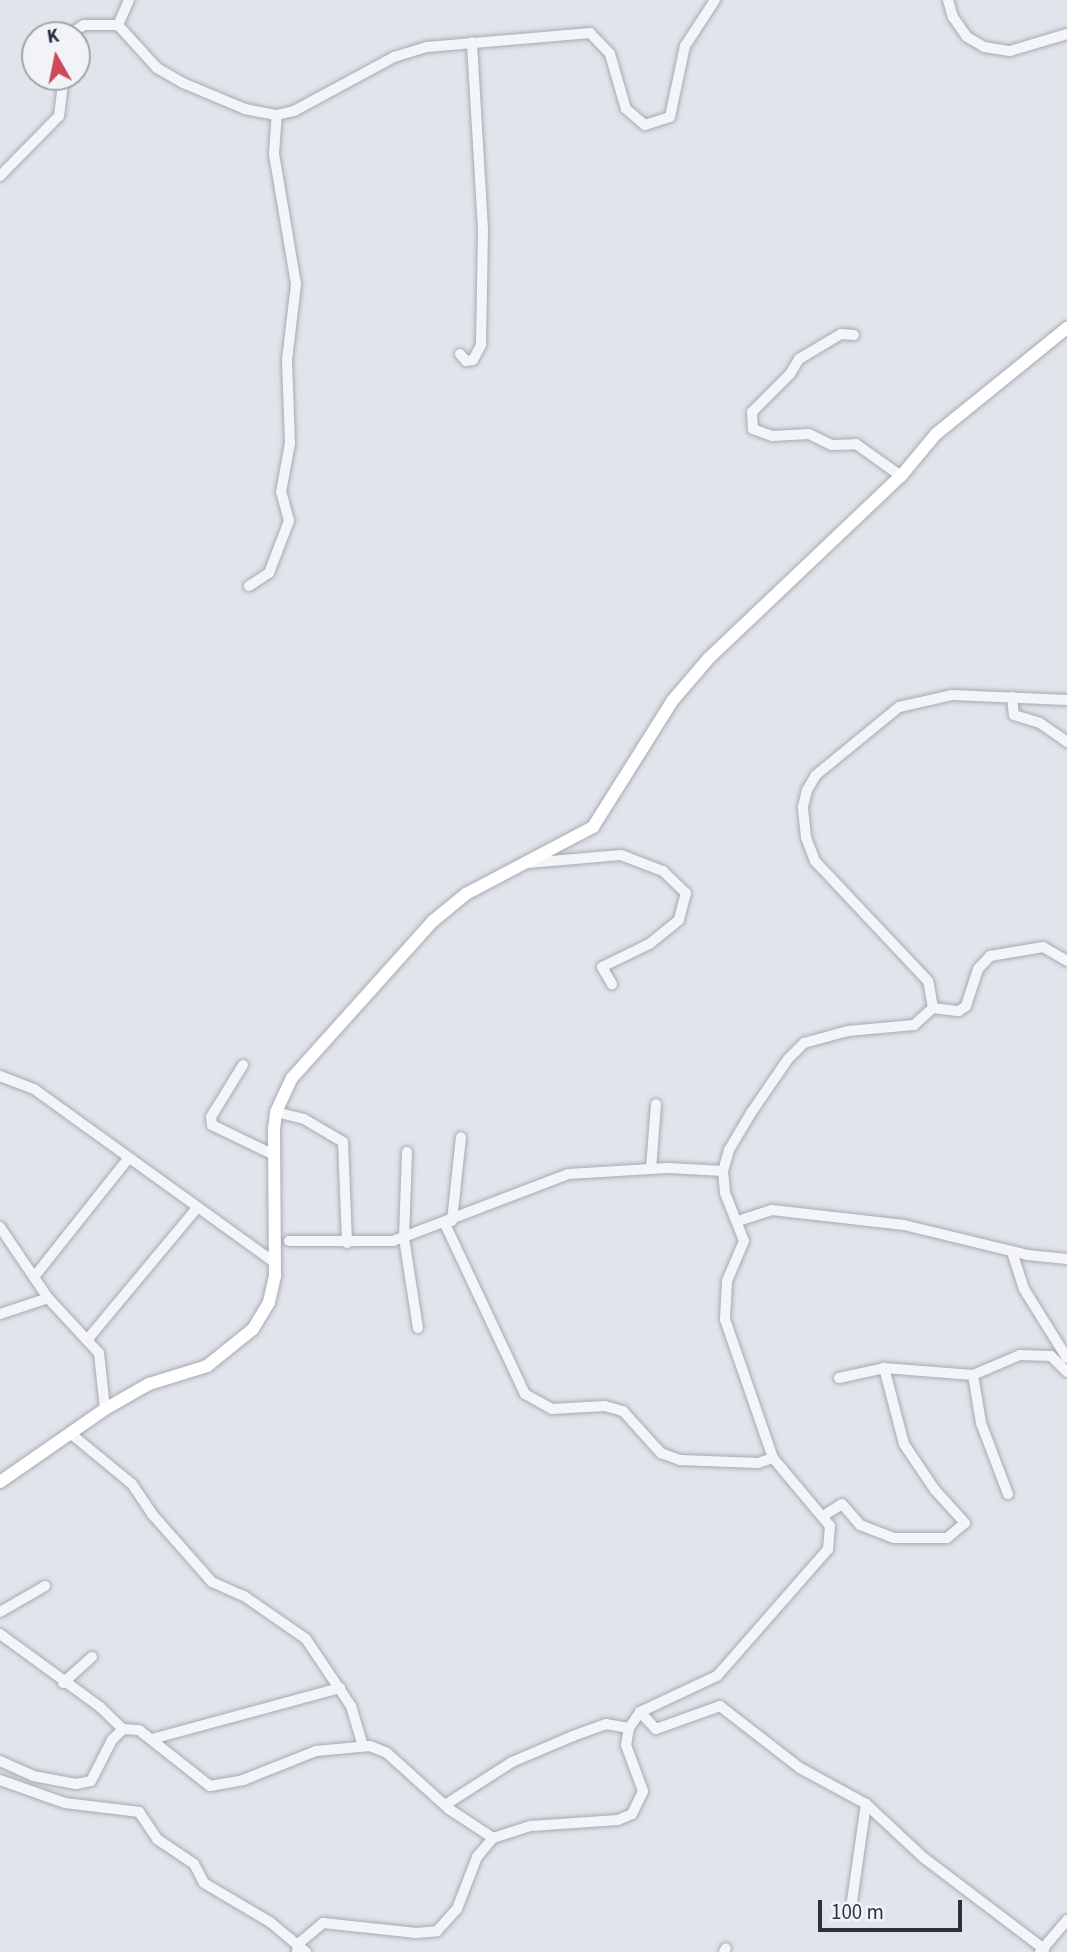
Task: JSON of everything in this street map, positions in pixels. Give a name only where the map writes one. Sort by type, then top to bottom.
[{"type":"main road","points":[[0,1482],[105,1409],[149,1384],[207,1366],[229,1353],[253,1329],[269,1302],[275,1263],[276,1112],[292,1078],[433,921],[466,894],[593,827],[673,700],[709,657],[901,475],[936,434],[1067,328]]},
{"type":"street","points":[[118,25],[128,0]]},
{"type":"street","points":[[91,25],[118,25],[157,68],[183,83],[245,108],[277,115],[294,111],[394,57],[427,47],[590,33],[610,54],[626,109],[645,125],[670,117],[676,106],[685,46],[715,0]]},
{"type":"street","points":[[948,0],[953,17],[967,37],[985,47],[1010,51],[1067,34]]},
{"type":"street","points":[[460,355],[473,360],[481,345],[483,229],[472,42]]},
{"type":"street","points":[[0,176],[59,116],[62,91]]},
{"type":"street","points":[[249,586],[269,573],[289,521],[281,492],[290,443],[287,360],[296,284],[274,154],[277,115]]},
{"type":"street","points":[[854,335],[831,338],[799,359],[790,374],[752,412],[753,429],[772,436],[809,434],[832,445],[856,444],[901,475]]},
{"type":"street","points":[[933,1008],[928,981],[815,861],[806,837],[804,799],[816,775],[899,707],[953,695],[1067,700]]},
{"type":"street","points":[[1012,697],[1014,715],[1040,723],[1067,742]]},
{"type":"street","points":[[521,864],[621,855],[663,871],[686,893],[679,920],[649,944],[602,967],[612,984]]},
{"type":"street","points":[[0,1780],[65,1803],[138,1812],[157,1839],[194,1864],[204,1883],[300,1949],[323,1923],[416,1933],[437,1931],[457,1909],[477,1857],[493,1838],[531,1826],[618,1820],[632,1814],[643,1791],[628,1758],[629,1728],[640,1712],[717,1676],[734,1660],[828,1549],[830,1526],[773,1458],[725,1319],[727,1281],[744,1241],[725,1193],[723,1171],[729,1150],[788,1059],[804,1043],[816,1037],[915,1025],[933,1008],[959,1011],[966,1006],[978,969],[989,956],[1044,947],[1067,961]]},
{"type":"street","points":[[243,1065],[211,1117],[212,1125],[274,1155]]},
{"type":"street","points":[[0,1076],[34,1090],[127,1160],[275,1263]]},
{"type":"street","points":[[651,1169],[656,1104]]},
{"type":"street","points":[[276,1112],[304,1119],[343,1142],[347,1243]]},
{"type":"street","points":[[461,1137],[449,1222],[478,1300],[499,1334],[517,1385],[526,1394],[552,1409],[605,1406],[623,1411],[661,1453],[680,1460],[758,1463],[773,1458]]},
{"type":"street","points":[[407,1152],[404,1238],[418,1328]]},
{"type":"street","points":[[34,1277],[127,1160]]},
{"type":"street","points":[[289,1241],[347,1243],[404,1238],[568,1174],[651,1169],[723,1171]]},
{"type":"street","points":[[87,1340],[197,1208]]},
{"type":"street","points":[[738,1221],[772,1210],[904,1225],[1012,1251],[1067,1259]]},
{"type":"street","points":[[0,1227],[48,1298],[99,1353],[105,1409]]},
{"type":"street","points":[[1012,1251],[1024,1289],[1067,1359]]},
{"type":"street","points":[[0,1314],[48,1298]]},
{"type":"street","points":[[839,1378],[884,1368],[973,1375],[1020,1355],[1051,1356],[1067,1372]]},
{"type":"street","points":[[823,1516],[842,1504],[860,1525],[894,1538],[947,1538],[965,1523],[935,1490],[904,1444],[884,1368]]},
{"type":"street","points":[[973,1375],[981,1423],[1008,1494]]},
{"type":"street","points":[[70,1433],[132,1484],[212,1582],[244,1596],[306,1639],[351,1706],[363,1746]]},
{"type":"street","points":[[0,1612],[45,1586]]},
{"type":"street","points":[[0,1634],[63,1683],[100,1707],[123,1729],[139,1730],[210,1786],[243,1780],[316,1751],[363,1746],[387,1753],[445,1805],[493,1838]]},
{"type":"street","points":[[63,1683],[92,1657]]},
{"type":"street","points":[[152,1739],[340,1688]]},
{"type":"street","points":[[640,1712],[656,1729],[720,1706],[800,1768],[866,1804],[923,1858],[1042,1951],[1067,1920]]},
{"type":"street","points":[[445,1805],[512,1762],[573,1736],[606,1724],[629,1728]]},
{"type":"street","points":[[0,1761],[33,1776],[76,1784],[91,1781],[123,1729]]},
{"type":"street","points":[[852,1901],[866,1804]]}]
